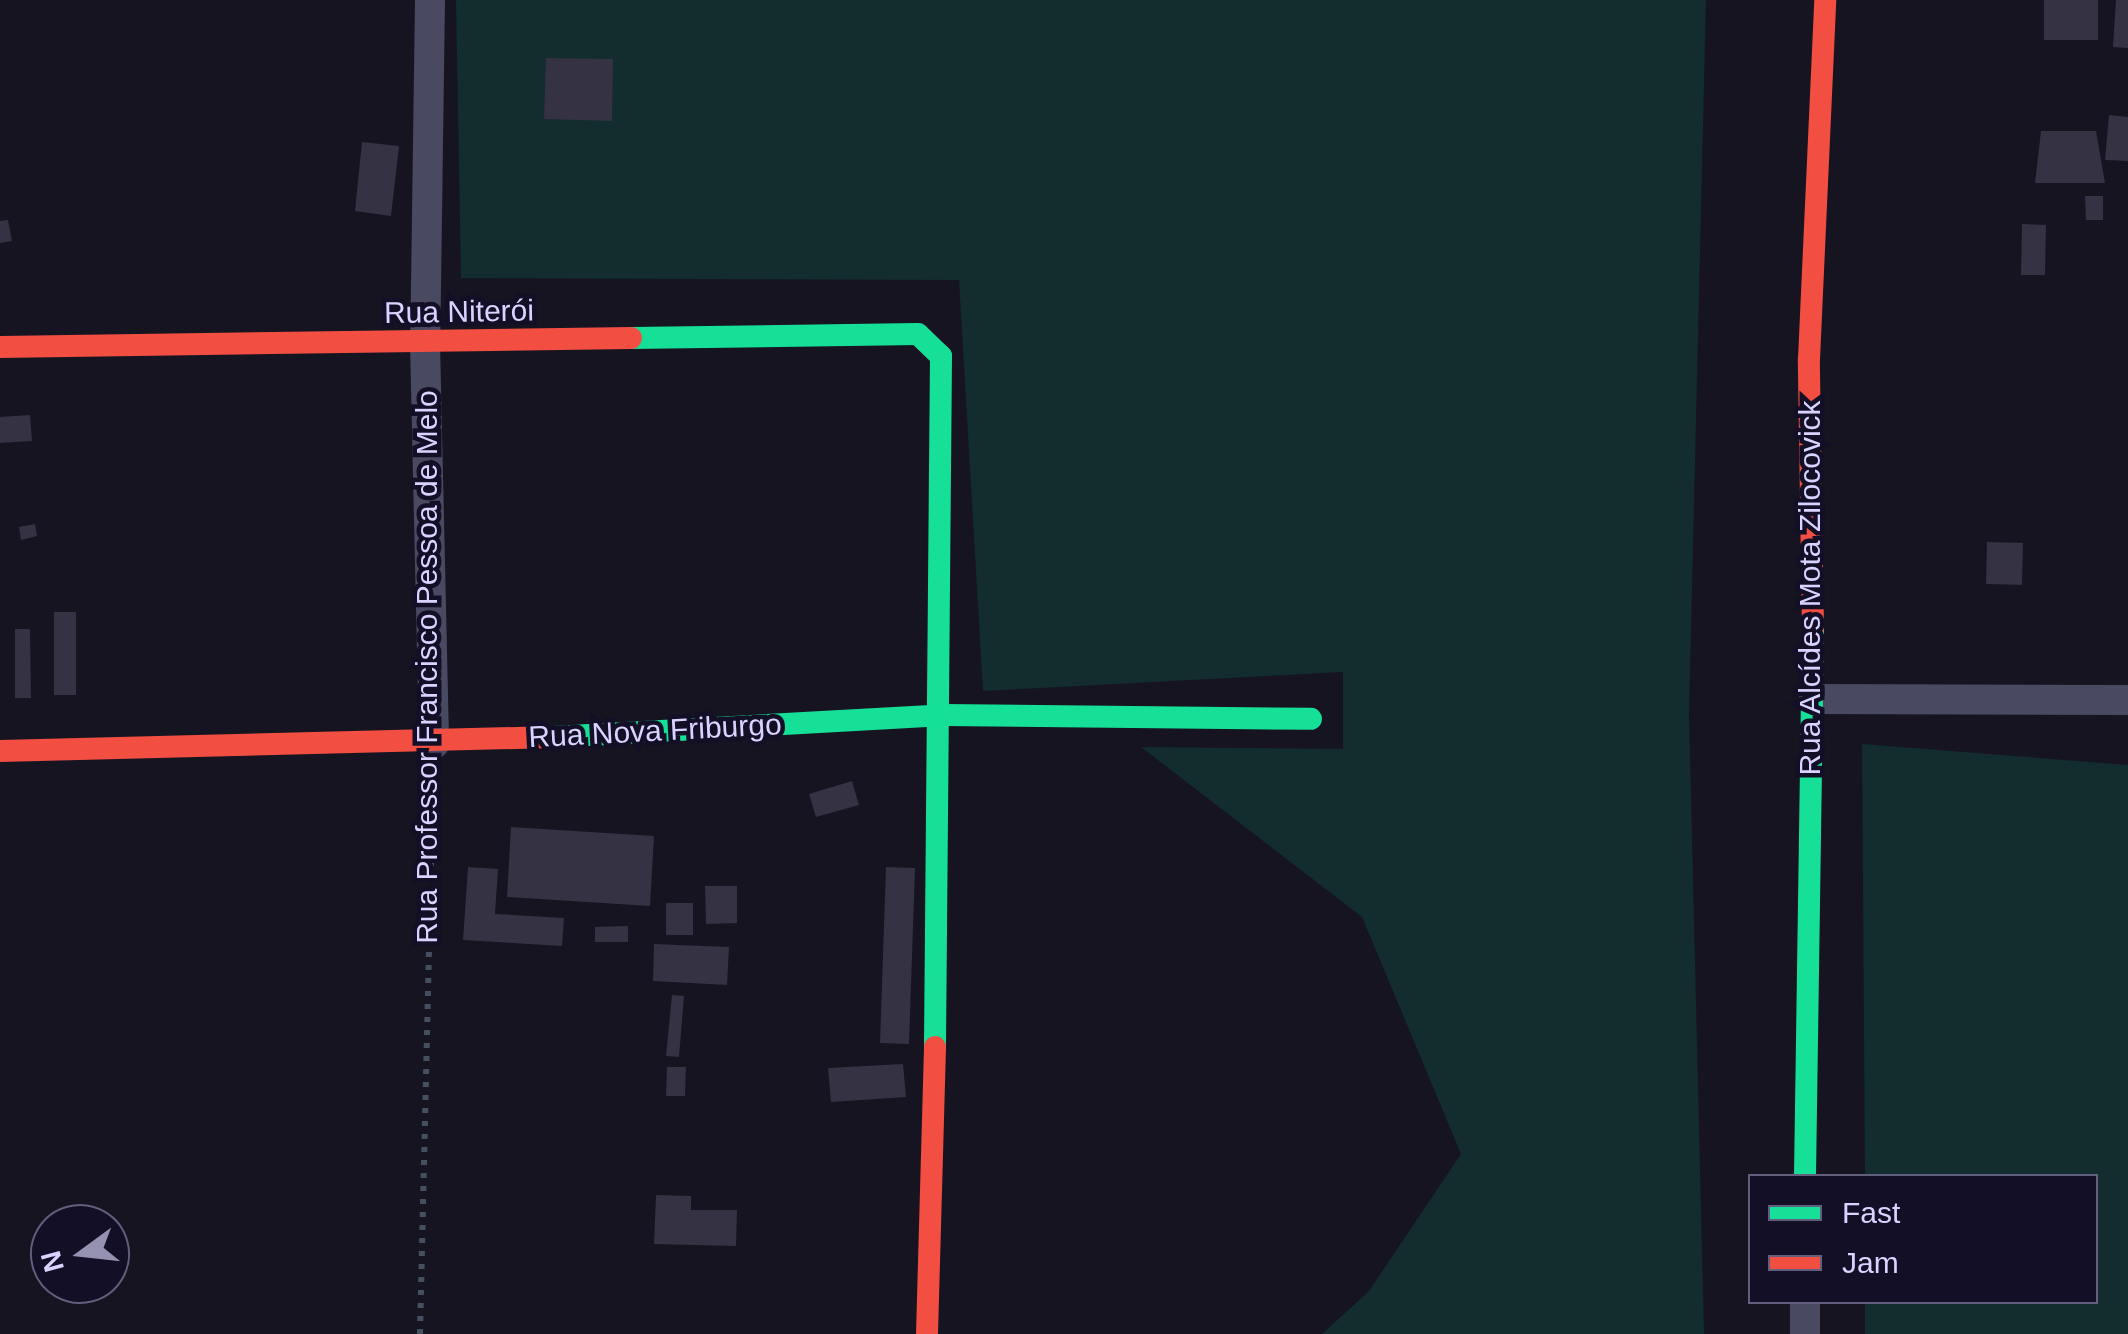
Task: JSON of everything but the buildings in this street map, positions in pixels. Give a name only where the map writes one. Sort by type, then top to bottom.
[{"type":"street","name":"Rua Professor Francisco Pessoa de Melo","points":[[430,0],[425,343],[434,744]]},
{"type":"street","name":"Rua Alcídes Mota Zilocovick","points":[[1805,1174],[1814,699],[1808,359],[1825,0]]},
{"type":"street","name":"Rua Niterói","points":[[0,347],[918,334],[940,356],[944,715]]},
{"type":"street","points":[[1814,699],[2128,700]]},
{"type":"street","points":[[927,1334],[944,715]]},
{"type":"street","name":"Rua Nova Friburgo","points":[[0,751],[434,744],[944,715],[1311,719]]},
{"type":"street","points":[[1805,1304],[1805,1334]]},
{"type":"path","name":"Rua Professor Francisco Pessoa de Melo","points":[[420,1334],[434,744]]},
{"type":"green space","points":[[456,0],[1706,0],[1689,714],[1704,1334],[1322,1334],[1369,1291],[1461,1154],[1362,917],[1141,747],[1343,749],[1343,672],[983,691],[959,280],[461,278]]},
{"type":"green space","points":[[1862,744],[2128,765],[2128,1334],[1865,1334],[1865,1304],[2098,1304],[2098,1174],[1865,1174]]},
{"type":"traffic: fast","points":[[631,338],[918,334],[941,356],[935,1047]]},
{"type":"traffic: fast","points":[[1805,1174],[1813,628]]},
{"type":"traffic: fast","points":[[553,737],[944,715],[1311,719]]},
{"type":"traffic: jam","points":[[1813,628],[1809,359],[1825,0]]},
{"type":"traffic: jam","points":[[0,347],[631,338]]},
{"type":"traffic: jam","points":[[0,751],[553,737]]},
{"type":"traffic: jam","points":[[927,1334],[935,1047]]}]
